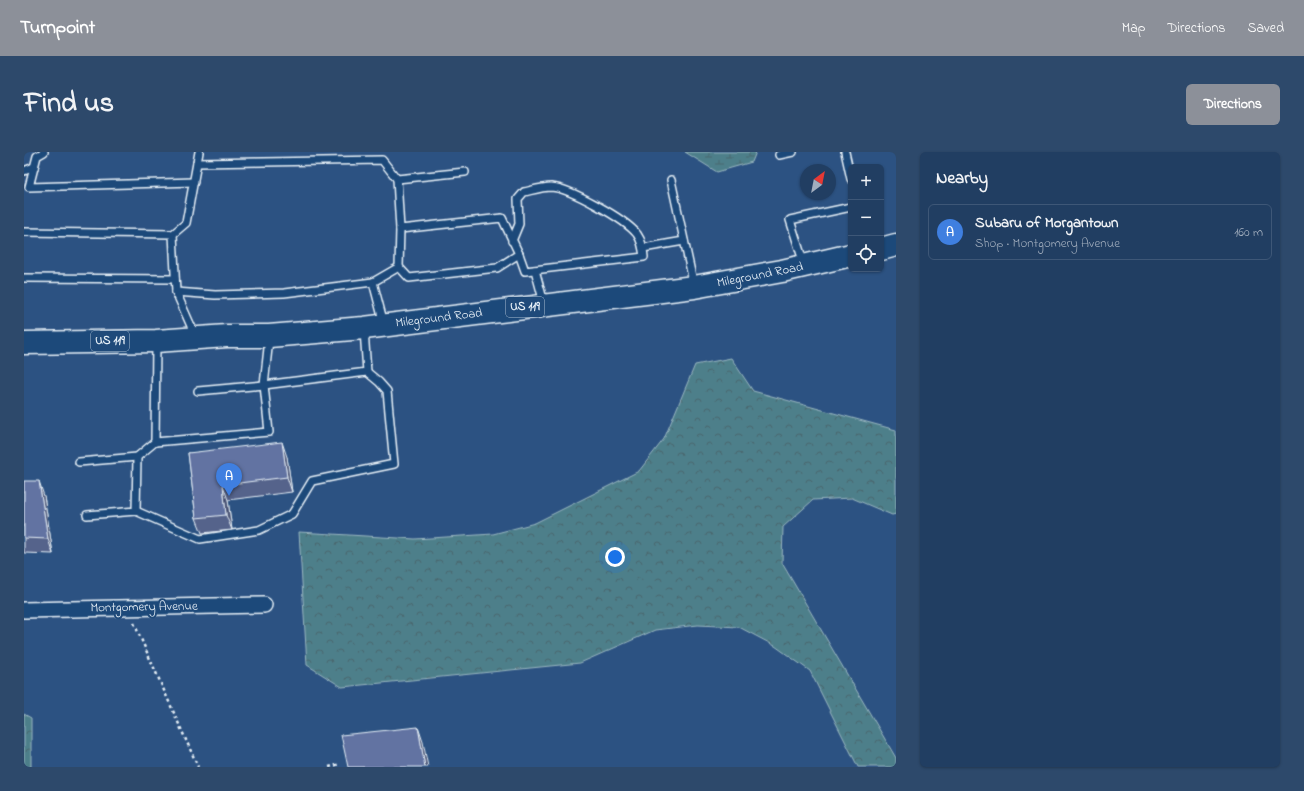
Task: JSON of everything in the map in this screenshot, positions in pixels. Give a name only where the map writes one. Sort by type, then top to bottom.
[{"type":"main road","points":[[884,247],[896,245]]},
{"type":"main road","name":"Mileground Road","points":[[24,343],[156,341],[227,336],[269,336],[374,327],[694,287],[848,257]]},
{"type":"street","name":"Montgomery Avenue","points":[[24,610],[264,605]]},
{"type":"lane","points":[[44,152],[37,156],[29,187],[194,182]]},
{"type":"lane","points":[[24,232],[173,234],[186,223],[200,152]]},
{"type":"lane","points":[[779,155],[793,152]]},
{"type":"lane","points":[[845,152],[848,166]]},
{"type":"lane","points":[[197,163],[382,160],[398,179],[400,229],[399,267],[409,278],[496,268],[519,254]]},
{"type":"lane","points":[[24,171],[34,167]]},
{"type":"lane","points":[[398,179],[465,172]]},
{"type":"lane","points":[[671,180],[694,287]]},
{"type":"lane","points":[[400,229],[502,218],[512,241],[519,254],[525,271],[644,257],[643,244],[636,233],[612,214],[576,194],[552,187],[524,192],[518,199],[518,224],[512,241]]},
{"type":"lane","points":[[804,266],[790,220],[848,208]]},
{"type":"lane","points":[[173,234],[176,292],[197,339]]},
{"type":"lane","points":[[644,248],[684,241]]},
{"type":"lane","points":[[176,292],[215,295],[284,293],[373,282],[399,267]]},
{"type":"lane","points":[[535,270],[544,305]]},
{"type":"lane","points":[[24,278],[175,279]]},
{"type":"lane","points":[[367,372],[374,327],[373,282]]},
{"type":"lane","points":[[79,462],[138,457],[155,442],[269,432],[264,386],[269,336]]},
{"type":"lane","points":[[155,442],[156,341]]},
{"type":"lane","points":[[87,515],[136,511],[200,540],[259,530],[292,514],[312,481],[394,464],[387,391],[367,372],[264,386],[198,391]]},
{"type":"lane","points":[[136,511],[138,457]]},
{"type":"path","points":[[127,608],[198,767]]},
{"type":"path","points":[[329,767],[340,764]]},
{"type":"green space","points":[[685,152],[756,152],[752,162],[717,172]]},
{"type":"green space","points":[[731,358],[753,391],[896,430],[896,514],[892,515],[852,498],[813,500],[783,527],[782,563],[896,758],[896,767],[858,767],[810,671],[775,646],[739,627],[698,625],[655,630],[580,663],[342,687],[307,665],[299,532],[415,539],[493,534],[535,523],[639,471],[664,439],[695,365]]},
{"type":"green space","points":[[24,714],[31,718],[31,767],[24,767]]},
{"type":"building","points":[[282,442],[287,477],[223,485],[226,515],[196,518],[188,453]]},
{"type":"building","points":[[24,481],[39,481],[48,539],[24,538]]},
{"type":"building","points":[[418,727],[425,767],[348,767],[341,735]]},
{"type":"place","name":"Subaru of Morgantown","points":[[229,496]]}]
